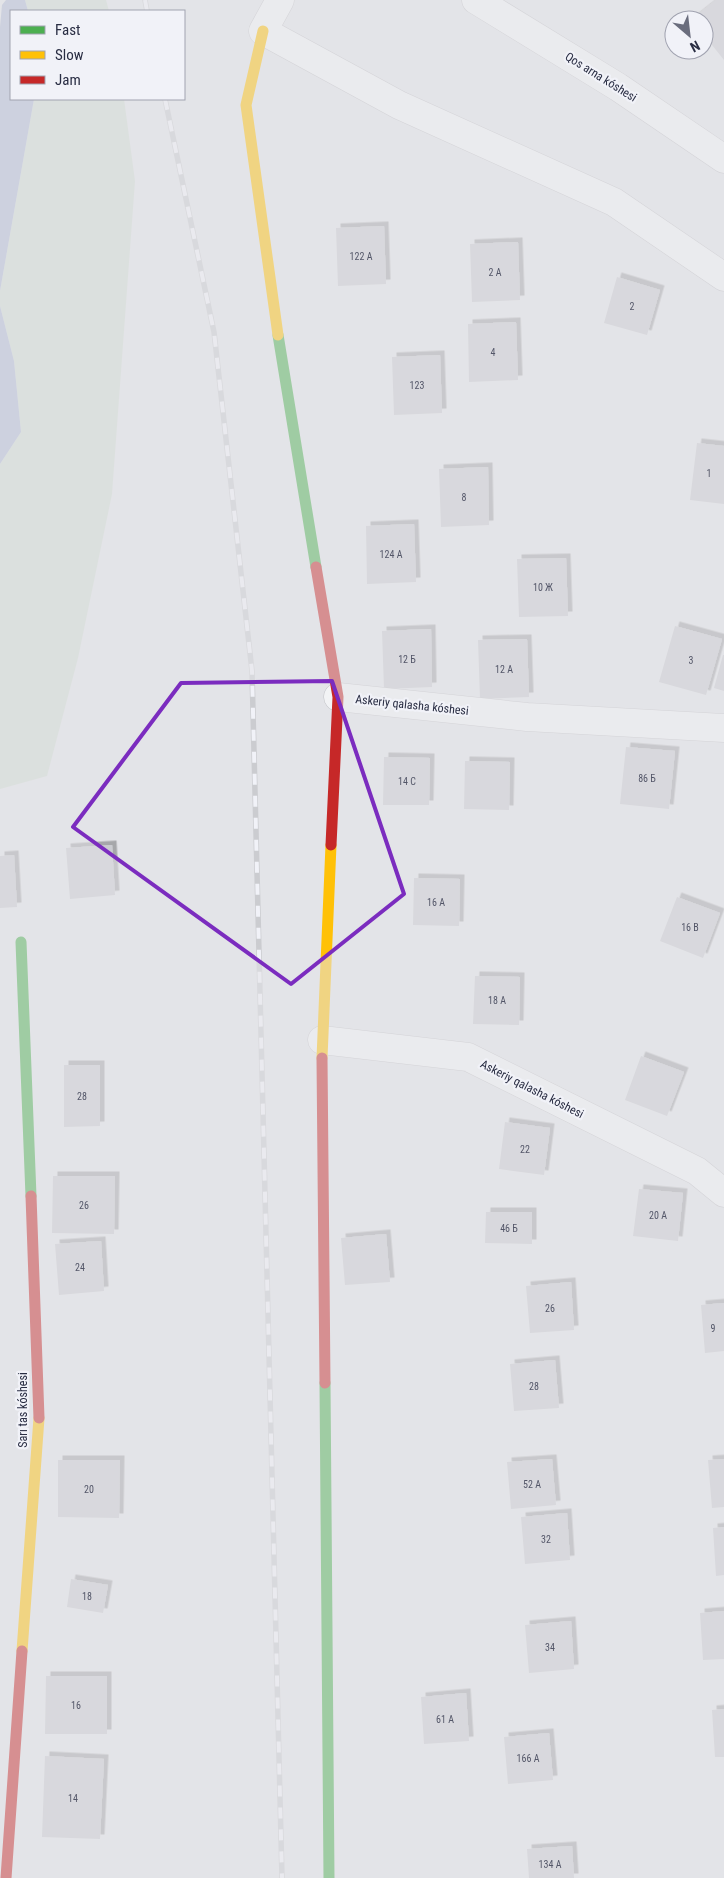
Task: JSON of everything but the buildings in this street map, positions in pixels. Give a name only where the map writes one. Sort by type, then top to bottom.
[{"type":"street","points":[[280,0],[262,31],[246,106],[284,375],[338,697],[322,1040],[329,1878]]},
{"type":"street","name":"Qos arna kóshesi","points":[[476,0],[618,87],[724,159]]},
{"type":"street","points":[[262,31],[399,105],[614,202],[724,277]]},
{"type":"street","name":"Askeriy qalasha kóshesi","points":[[338,697],[527,717],[724,728]]},
{"type":"street","name":"Sarı tas kóshesi","points":[[6,1878],[39,1416],[21,942]]},
{"type":"street","name":"Askeriy qalasha kóshesi","points":[[322,1040],[468,1057],[697,1171],[724,1193]]},
{"type":"highlighted area","points":[[332,681],[404,894],[291,984],[73,827],[181,683]]},
{"type":"shaded area","points":[[25,0],[106,0],[109,10],[28,10]]},
{"type":"shaded area","points":[[34,100],[124,100],[135,181],[112,494],[78,658],[47,776],[0,789],[0,464],[21,432],[14,361],[0,306],[0,291]]},
{"type":"water","points":[[6,0],[25,0],[28,10],[10,10],[10,100],[34,100],[0,291],[0,27],[2,5]]},
{"type":"water","points":[[0,306],[14,361],[21,432],[0,464]]},
{"type":"railway","points":[[145,0],[147,10]]},
{"type":"railway","points":[[165,100],[214,332],[252,671],[282,1878]]},
{"type":"traffic: fast","points":[[278,335],[316,567]]},
{"type":"traffic: fast","points":[[21,942],[31,1196]]},
{"type":"traffic: fast","points":[[325,1383],[329,1878]]},
{"type":"traffic: slow","points":[[263,31],[246,105],[278,335]]},
{"type":"traffic: slow","points":[[322,1058],[331,845]]},
{"type":"traffic: slow","points":[[22,1651],[39,1418]]},
{"type":"traffic: jam","points":[[316,567],[338,697],[331,845]]},
{"type":"traffic: jam","points":[[322,1058],[325,1383]]},
{"type":"traffic: jam","points":[[31,1196],[39,1418]]},
{"type":"traffic: jam","points":[[6,1878],[22,1651]]}]
